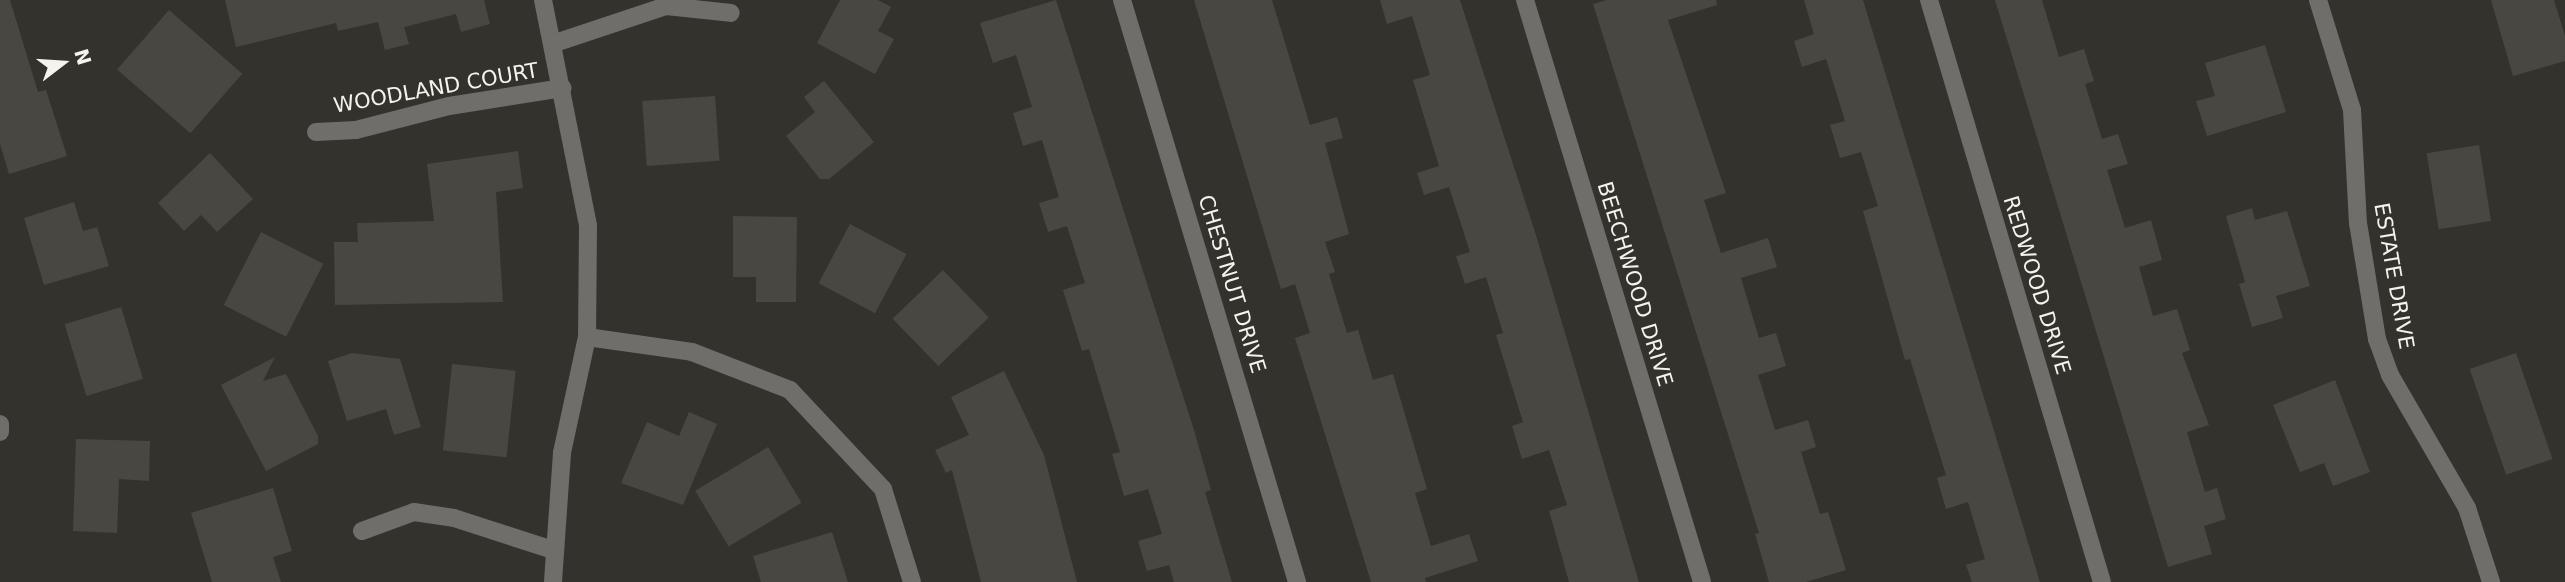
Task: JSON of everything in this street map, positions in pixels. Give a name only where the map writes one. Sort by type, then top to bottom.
[{"type":"street","points":[[543,0],[555,43],[588,226],[587,337],[562,453],[552,582]]},
{"type":"street","name":"CHESTNUT DRIVE","points":[[1122,0],[1297,582]]},
{"type":"street","name":"BEECHWOOD DRIVE","points":[[1525,0],[1702,582]]},
{"type":"street","name":"REDWOOD DRIVE","points":[[1929,0],[2102,582]]},
{"type":"street","name":"ESTATE DRIVE","points":[[2318,0],[2352,110],[2358,223],[2377,339],[2390,375],[2467,509],[2491,582]]},
{"type":"street","points":[[555,43],[666,6],[731,13]]},
{"type":"street","name":"WOODLAND COURT","points":[[316,132],[356,130],[449,106],[563,88]]},
{"type":"street","points":[[587,337],[692,352],[790,390],[883,489],[912,582]]},
{"type":"street","points":[[0,424],[0,432]]},
{"type":"street","points":[[362,531],[414,512],[454,518],[553,550]]},
{"type":"building","points":[[0,0],[10,0],[38,92],[46,90],[67,156],[9,174],[0,144]]},
{"type":"building","points":[[225,0],[484,0],[490,24],[461,32],[456,14],[404,27],[409,44],[385,50],[378,22],[338,31],[336,23],[236,47]]},
{"type":"building","points":[[840,0],[878,0],[891,7],[878,31],[894,39],[875,74],[817,43]]},
{"type":"building","points":[[1056,0],[1194,430],[1211,490],[1205,492],[1232,582],[1174,582],[1169,565],[1147,571],[1138,541],[1162,534],[1148,489],[1124,496],[1112,454],[1120,452],[1089,349],[1082,351],[1063,290],[1085,283],[1067,226],[1048,232],[1039,203],[1059,197],[1042,140],[1023,146],[1013,113],[1032,107],[1016,55],[993,63],[980,23]]},
{"type":"building","points":[[1194,0],[1272,0],[1310,125],[1337,117],[1343,138],[1325,143],[1349,234],[1325,242],[1335,272],[1329,274],[1347,333],[1358,330],[1373,380],[1393,374],[1427,489],[1415,493],[1431,546],[1469,534],[1478,561],[1425,578],[1426,582],[1371,582],[1295,338],[1310,333],[1295,284],[1281,289]]},
{"type":"building","points":[[1380,0],[1460,0],[1535,232],[1639,582],[1569,582],[1549,511],[1567,505],[1549,450],[1522,459],[1512,426],[1523,422],[1496,335],[1503,333],[1486,277],[1465,284],[1456,256],[1470,252],[1449,187],[1424,195],[1417,173],[1439,166],[1413,80],[1430,75],[1412,16],[1387,24]]},
{"type":"building","points":[[1607,0],[1716,0],[1717,5],[1668,20],[1726,193],[1704,200],[1721,253],[1768,238],[1777,267],[1741,278],[1759,338],[1776,333],[1786,366],[1758,375],[1775,430],[1808,420],[1816,447],[1801,452],[1820,514],[1828,512],[1846,570],[1806,582],[1769,582],[1755,534],[1759,533],[1593,4]]},
{"type":"building","points":[[1804,0],[1863,0],[2040,582],[1972,582],[1966,565],[1985,559],[1968,502],[1946,509],[1937,478],[1946,475],[1910,359],[1905,360],[1863,211],[1878,206],[1861,152],[1840,158],[1830,125],[1845,121],[1826,59],[1802,67],[1794,41],[1814,34]]},
{"type":"building","points":[[1995,0],[2042,0],[2059,57],[2084,49],[2094,81],[2085,84],[2102,139],[2118,134],[2128,164],[2107,170],[2125,228],[2151,220],[2162,260],[2139,267],[2153,316],[2177,309],[2190,350],[2182,353],[2209,425],[2187,432],[2205,492],[2217,488],[2226,519],[2204,526],[2212,554],[2168,567]]},
{"type":"building","points":[[2491,0],[2554,0],[2565,36],[2565,61],[2513,76]]},
{"type":"building","points":[[169,10],[242,74],[190,133],[117,70]]},
{"type":"building","points":[[2265,45],[2286,112],[2207,136],[2196,101],[2215,96],[2205,63]]},
{"type":"building","points":[[824,81],[874,142],[829,179],[820,179],[786,136],[815,112],[804,97]]},
{"type":"building","points":[[715,96],[720,161],[647,166],[642,101]]},
{"type":"building","points":[[2479,145],[2491,221],[2439,229],[2427,153]]},
{"type":"building","points":[[518,151],[523,188],[496,192],[503,302],[335,305],[334,242],[358,242],[357,223],[434,221],[427,164]]},
{"type":"building","points":[[210,153],[253,199],[217,232],[201,215],[184,231],[158,203]]},
{"type":"building","points":[[74,202],[83,231],[97,227],[109,266],[44,285],[24,218]]},
{"type":"building","points":[[2252,208],[2255,220],[2287,211],[2310,286],[2276,296],[2283,318],[2252,327],[2239,284],[2245,282],[2226,216]]},
{"type":"building","points":[[733,216],[797,217],[796,302],[756,302],[756,277],[733,277]]},
{"type":"building","points":[[850,224],[907,254],[875,313],[819,283]]},
{"type":"building","points":[[261,232],[323,264],[286,337],[224,305]]},
{"type":"building","points":[[943,270],[989,317],[938,366],[893,319]]},
{"type":"building","points":[[121,307],[143,379],[87,396],[65,324]]},
{"type":"building","points":[[352,353],[400,359],[421,427],[394,435],[386,409],[347,421],[328,361]]},
{"type":"building","points":[[2516,353],[2552,459],[2506,475],[2470,369]]},
{"type":"building","points":[[275,357],[263,381],[286,374],[318,436],[318,444],[266,471],[221,385]]},
{"type":"building","points":[[452,364],[516,371],[507,457],[443,451]]},
{"type":"building","points":[[1004,371],[1044,455],[1077,582],[981,582],[952,470],[946,473],[935,450],[969,435],[951,397]]},
{"type":"building","points":[[2335,380],[2370,472],[2333,486],[2324,463],[2300,472],[2273,405]]},
{"type":"building","points":[[689,412],[717,424],[683,505],[621,483],[647,422],[679,436]]},
{"type":"building","points":[[76,439],[150,441],[149,481],[119,479],[117,533],[73,531]]},
{"type":"building","points":[[768,447],[801,503],[729,546],[695,491]]},
{"type":"building","points":[[273,488],[292,551],[273,557],[281,582],[212,582],[191,513]]},
{"type":"building","points":[[832,532],[848,582],[761,582],[753,556]]}]
